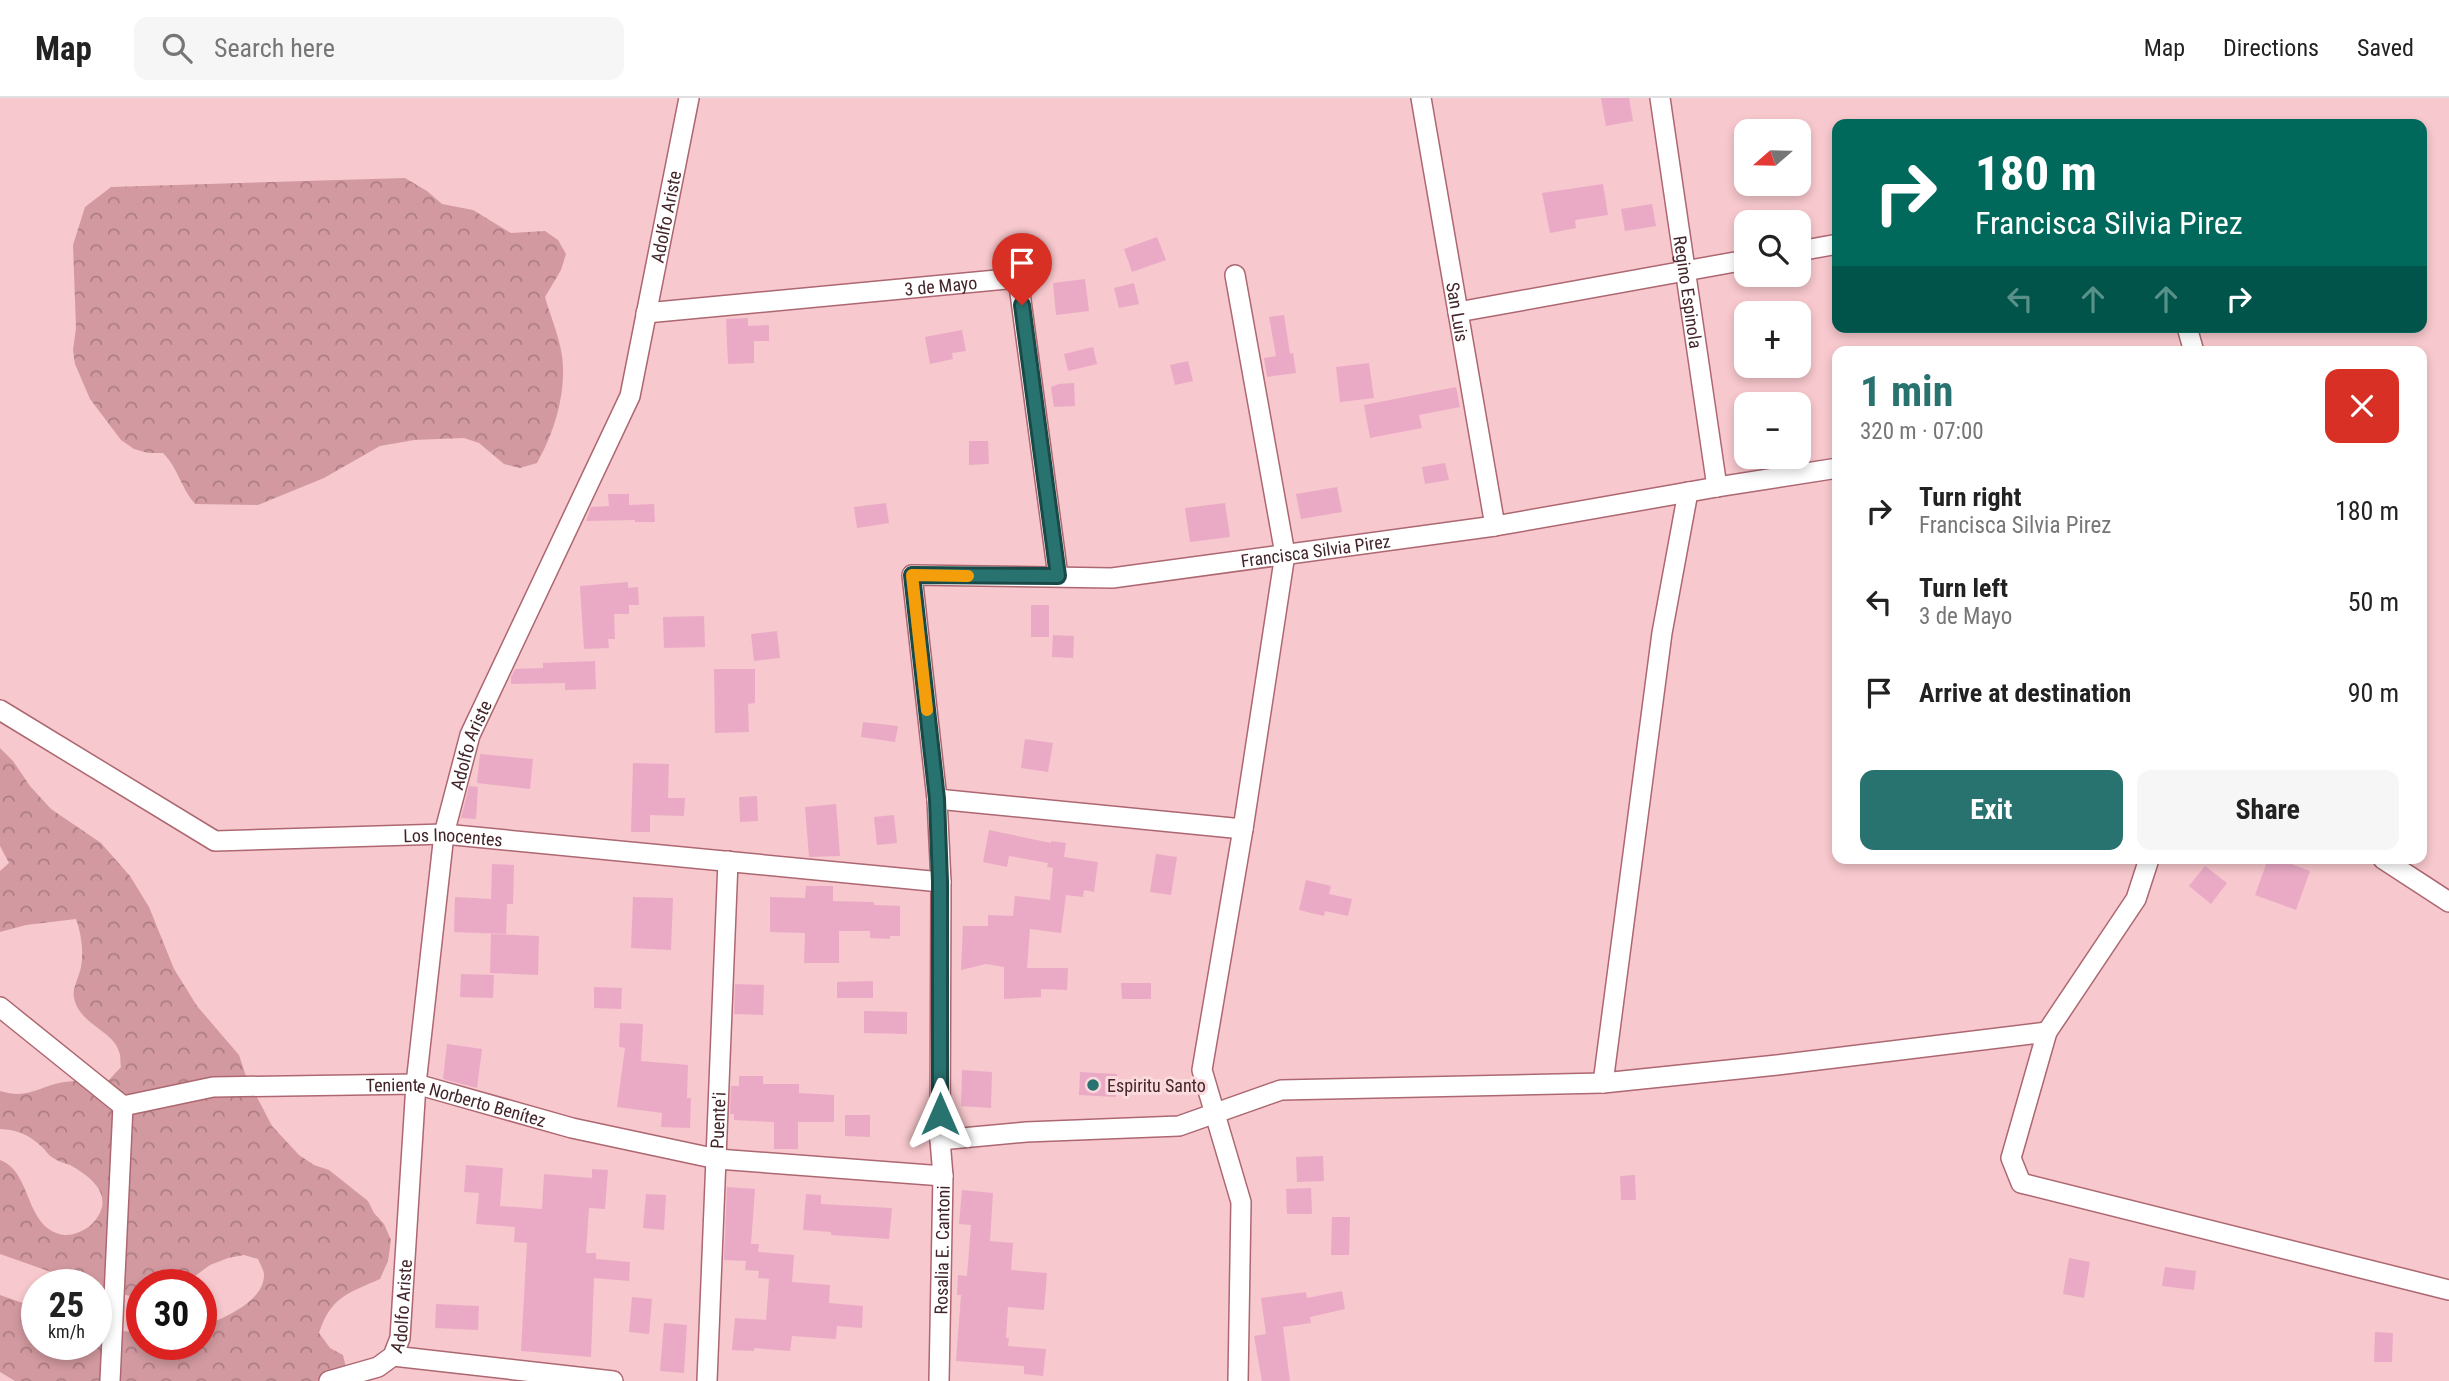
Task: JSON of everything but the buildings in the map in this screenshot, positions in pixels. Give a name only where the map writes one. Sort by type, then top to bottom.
[{"type":"street","name":"Adolfo Ariste","points":[[329,1381],[378,1367],[394,1356],[400,1338],[416,1084],[444,834],[470,735],[630,396],[689,98]]},
{"type":"street","name":"San Luis","points":[[1421,98],[1495,526]]},
{"type":"street","name":"Regino Espinola","points":[[1660,98],[1717,486]]},
{"type":"street","points":[[1811,249],[1832,245]]},
{"type":"street","points":[[1458,312],[1734,262]]},
{"type":"street","points":[[1235,275],[1285,554],[1243,829],[1202,1070],[1241,1202],[1238,1381]]},
{"type":"street","name":"3 de Mayo","points":[[646,313],[1018,278],[1058,576]]},
{"type":"street","name":"Francisca Silvia Pirez","points":[[912,575],[1112,579],[1495,526],[1717,486],[1832,469]]},
{"type":"street","points":[[1603,1083],[1662,633],[1688,492]]},
{"type":"street","name":"Rosalia E. Cantoni","points":[[912,575],[937,799],[940,882],[940,1140],[943,1177],[939,1381]]},
{"type":"street","name":"Los Inocentes","points":[[0,710],[215,841],[444,834],[940,882]]},
{"type":"street","points":[[937,799],[1243,829]]},
{"type":"street","name":"Puente'i","points":[[707,1381],[727,861]]},
{"type":"street","points":[[2147,864],[2136,899],[2048,1032],[2011,1158],[2021,1183],[2449,1290]]},
{"type":"street","points":[[2391,864],[2449,902]]},
{"type":"street","points":[[0,1007],[123,1106],[110,1381]]},
{"type":"street","points":[[940,1140],[1026,1132],[1179,1126],[1281,1090],[1603,1083],[2048,1032]]},
{"type":"street","name":"Teniente Norberto Benítez","points":[[123,1106],[214,1087],[416,1084],[572,1128],[716,1158],[943,1177]]},
{"type":"street","points":[[394,1356],[613,1381]]},
{"type":"green space","points":[[405,178],[442,204],[473,210],[511,233],[545,231],[558,240],[566,254],[561,270],[545,297],[561,350],[562,392],[548,441],[537,463],[520,468],[504,464],[479,443],[464,438],[414,440],[380,446],[324,478],[258,505],[195,504],[163,453],[134,449],[121,440],[90,399],[75,364],[73,245],[85,207],[111,187]]},
{"type":"green space","points":[[0,748],[51,809],[101,843],[130,876],[149,907],[174,969],[197,1006],[239,1055],[246,1076],[272,1126],[299,1155],[314,1165],[329,1170],[368,1201],[384,1224],[391,1240],[388,1261],[380,1279],[350,1292],[335,1303],[319,1333],[330,1348],[343,1355],[348,1376],[343,1381],[15,1381],[0,1372],[0,1295],[21,1302],[21,1360],[112,1360],[112,1330],[126,1331],[126,1360],[217,1360],[217,1320],[250,1301],[262,1285],[264,1275],[258,1259],[244,1255],[228,1258],[205,1269],[126,1269],[126,1295],[112,1292],[112,1269],[42,1269],[0,1254],[0,1160],[11,1166],[35,1212],[51,1231],[68,1235],[83,1230],[100,1214],[102,1197],[99,1189],[87,1176],[53,1158],[38,1143],[18,1132],[0,1129],[0,1091],[19,1094],[64,1082],[109,1080],[121,1067],[120,1053],[115,1044],[83,1015],[74,998],[82,955],[81,936],[76,919],[26,925],[0,932],[0,871],[9,863],[0,846]]},
{"type":"slow traffic","points":[[927,710],[912,575],[968,576]]},
{"type":"place","name":"Espiritu Santo","points":[[1093,1085]]},
{"type":"route","points":[[940,1114],[940,882],[937,799],[912,575],[1058,576],[1022,305]]}]
